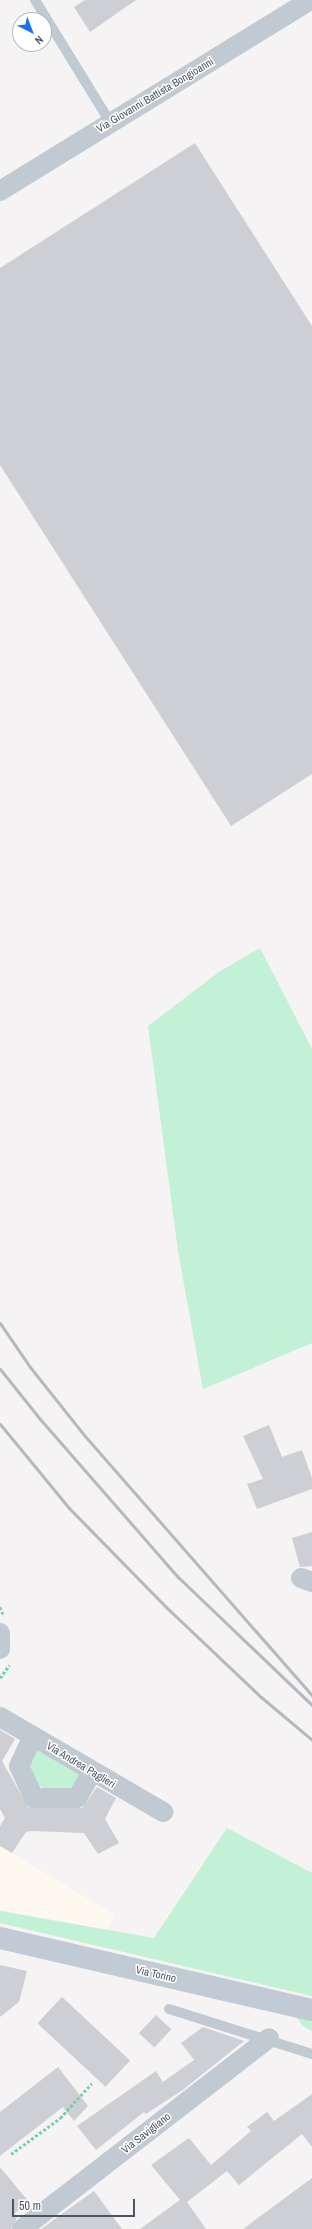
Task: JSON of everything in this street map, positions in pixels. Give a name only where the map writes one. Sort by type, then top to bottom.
[{"type":"street","name":"Via Giovanni Battista Bongioanni","points":[[0,191],[110,122],[311,0]]},
{"type":"street","points":[[0,1633],[0,1649]]},
{"type":"street","name":"Via Andrea Paglieri","points":[[0,1717],[92,1772],[164,1812]]},
{"type":"street","points":[[33,1736],[19,1766],[34,1798],[77,1798],[92,1772]]},
{"type":"street","name":"Via Torino","points":[[0,1938],[312,2010]]},
{"type":"street","name":"Via Savigliano","points":[[22,2229],[269,2038]]},
{"type":"lane","points":[[35,0],[110,122]]},
{"type":"lane","points":[[169,2009],[269,2038],[312,2054]]},
{"type":"path","points":[[12,2154],[60,2118],[92,2084]]},
{"type":"shaded area","points":[[0,1846],[115,1915],[107,1930],[0,1910]]},
{"type":"green space","points":[[260,948],[312,1049],[312,1343],[203,1389],[178,1251],[148,1026],[219,972]]},
{"type":"green space","points":[[36,1747],[84,1776],[74,1792],[51,1793],[35,1783],[28,1765]]},
{"type":"green space","points":[[227,1828],[312,1873],[312,1996],[0,1923],[0,1911],[154,1938]]},
{"type":"green space","points":[[293,2014],[312,2019],[312,2031],[304,2027]]},
{"type":"building","points":[[85,0],[136,0],[90,32],[74,7]]},
{"type":"building","points":[[195,143],[312,326],[312,774],[231,826],[0,465],[0,268]]},
{"type":"building","points":[[269,1425],[282,1457],[302,1450],[312,1478],[312,1489],[257,1509],[247,1484],[263,1479],[243,1436]]},
{"type":"building","points":[[312,1532],[312,1566],[300,1567],[292,1538]]},
{"type":"building","points":[[0,1730],[15,1739],[2,1761],[28,1807],[82,1808],[97,1787],[116,1798],[105,1819],[119,1843],[98,1854],[84,1833],[32,1831],[26,1832],[12,1853],[0,1846],[0,1826],[5,1818],[0,1809]]},
{"type":"building","points":[[0,1965],[27,1971],[19,2002],[0,2017]]},
{"type":"building","points":[[62,1997],[130,2060],[105,2087],[37,2023]]},
{"type":"building","points":[[156,2015],[171,2029],[154,2048],[139,2033]]},
{"type":"building","points":[[203,2027],[244,2041],[184,2089],[146,2114],[144,2112],[96,2150],[77,2126],[156,2071],[163,2082],[194,2060],[181,2043]]},
{"type":"building","points":[[58,2067],[88,2106],[74,2121],[63,2107],[0,2156],[0,2112]]},
{"type":"building","points":[[312,2094],[312,2147],[302,2134],[239,2185],[227,2171],[187,2202],[206,2229],[140,2229],[180,2200],[151,2165],[189,2138],[211,2165],[251,2131],[247,2127],[267,2112],[274,2121]]},
{"type":"building","points":[[0,2167],[29,2202],[14,2214],[17,2218],[11,2229],[0,2229]]},
{"type":"building","points":[[312,2178],[312,2229],[243,2229]]},
{"type":"building","points":[[94,2191],[122,2229],[41,2229]]},
{"type":"railway","points":[[0,1323],[30,1367],[84,1435],[312,1695]]},
{"type":"railway","points":[[0,1369],[40,1419],[178,1577],[312,1705]]},
{"type":"railway","points":[[0,1424],[69,1508],[166,1607],[261,1697],[312,1740]]}]
